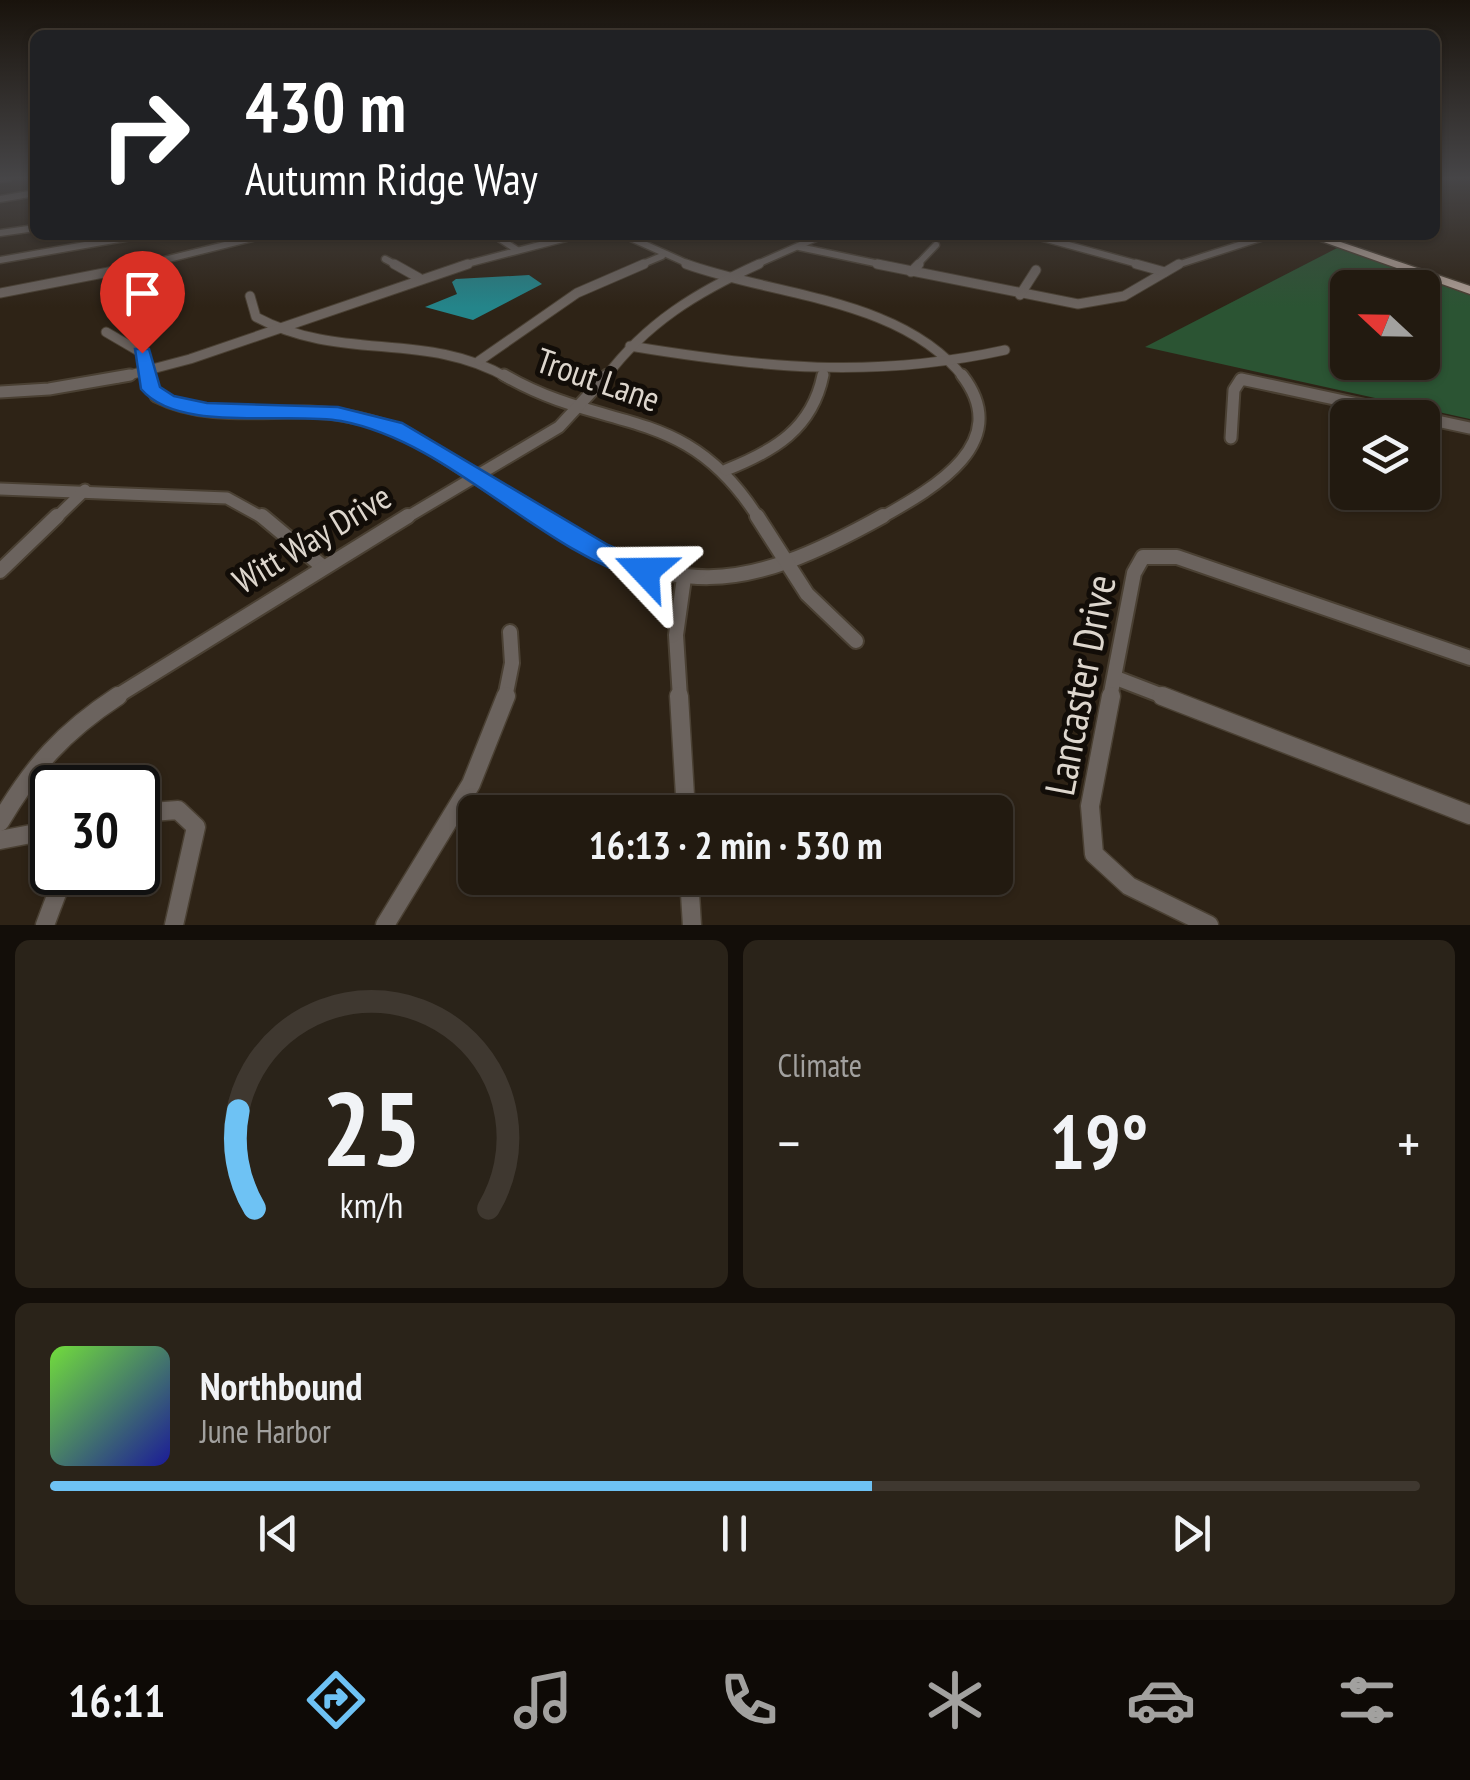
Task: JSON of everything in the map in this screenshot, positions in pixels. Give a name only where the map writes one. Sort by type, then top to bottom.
[{"type":"main road","points":[[1324,240],[1470,290]]},
{"type":"street","points":[[0,233],[30,229]]},
{"type":"street","points":[[0,260],[114,240]]},
{"type":"street","points":[[0,293],[110,274],[246,240]]},
{"type":"street","points":[[502,240],[517,250]]},
{"type":"street","points":[[0,392],[59,389],[148,372],[420,278],[558,240]]},
{"type":"street","points":[[106,332],[142,353],[154,394],[186,406],[320,412],[379,422],[614,560],[684,578],[747,576],[785,566],[912,500],[962,463],[976,441],[980,410],[972,389],[953,364],[904,332],[729,280],[662,256],[633,240]]},
{"type":"street","name":"Witt Way Drive","points":[[0,822],[32,768],[90,714],[581,410],[630,346],[675,308],[812,240]]},
{"type":"street","points":[[1050,240],[1164,272]]},
{"type":"street","points":[[799,246],[1020,295],[1087,305],[1120,300],[1186,260],[1253,240]]},
{"type":"street","points":[[911,272],[936,246]]},
{"type":"street","points":[[479,361],[577,293],[662,256]]},
{"type":"street","points":[[385,259],[420,278]]},
{"type":"street","points":[[1020,295],[1036,270]]},
{"type":"street","points":[[250,296],[251,312],[277,330]]},
{"type":"street","name":"Trout Lane","points":[[277,330],[318,344],[426,349],[479,361],[546,398],[667,432],[726,470],[785,566],[825,618],[856,641]]},
{"type":"street","points":[[630,346],[823,374],[892,372],[953,364],[1005,350]]},
{"type":"street","points":[[726,470],[794,435],[820,401],[823,374]]},
{"type":"street","points":[[1232,438],[1234,390],[1241,378],[1470,428]]},
{"type":"street","points":[[0,489],[213,495],[240,502],[324,566]]},
{"type":"street","points":[[0,571],[85,490]]},
{"type":"street","name":"Lancaster Drive","points":[[1209,925],[1115,876],[1093,853],[1090,806],[1138,562],[1150,555],[1177,558],[1440,644],[1470,658]]},
{"type":"street","points":[[684,578],[676,636],[685,795]]},
{"type":"street","points":[[384,925],[418,882],[464,802],[512,665],[510,632]]},
{"type":"street","points":[[1116,678],[1470,814]]},
{"type":"street","points":[[160,811],[176,809],[191,816],[196,827],[174,925]]},
{"type":"street","points":[[0,840],[30,834]]},
{"type":"street","points":[[45,925],[56,895]]},
{"type":"street","points":[[690,895],[692,925]]},
{"type":"green space","points":[[1339,247],[1406,270],[1330,270],[1330,380],[1440,380],[1440,282],[1470,292],[1470,419],[1440,412],[1440,400],[1384,400],[1145,347]]},
{"type":"water","points":[[529,275],[542,284],[473,320],[425,307],[457,294],[452,282],[456,279]]},
{"type":"route","points":[[142,353],[148,364],[151,389],[167,402],[207,409],[338,414],[394,428],[599,552],[645,571]]}]
